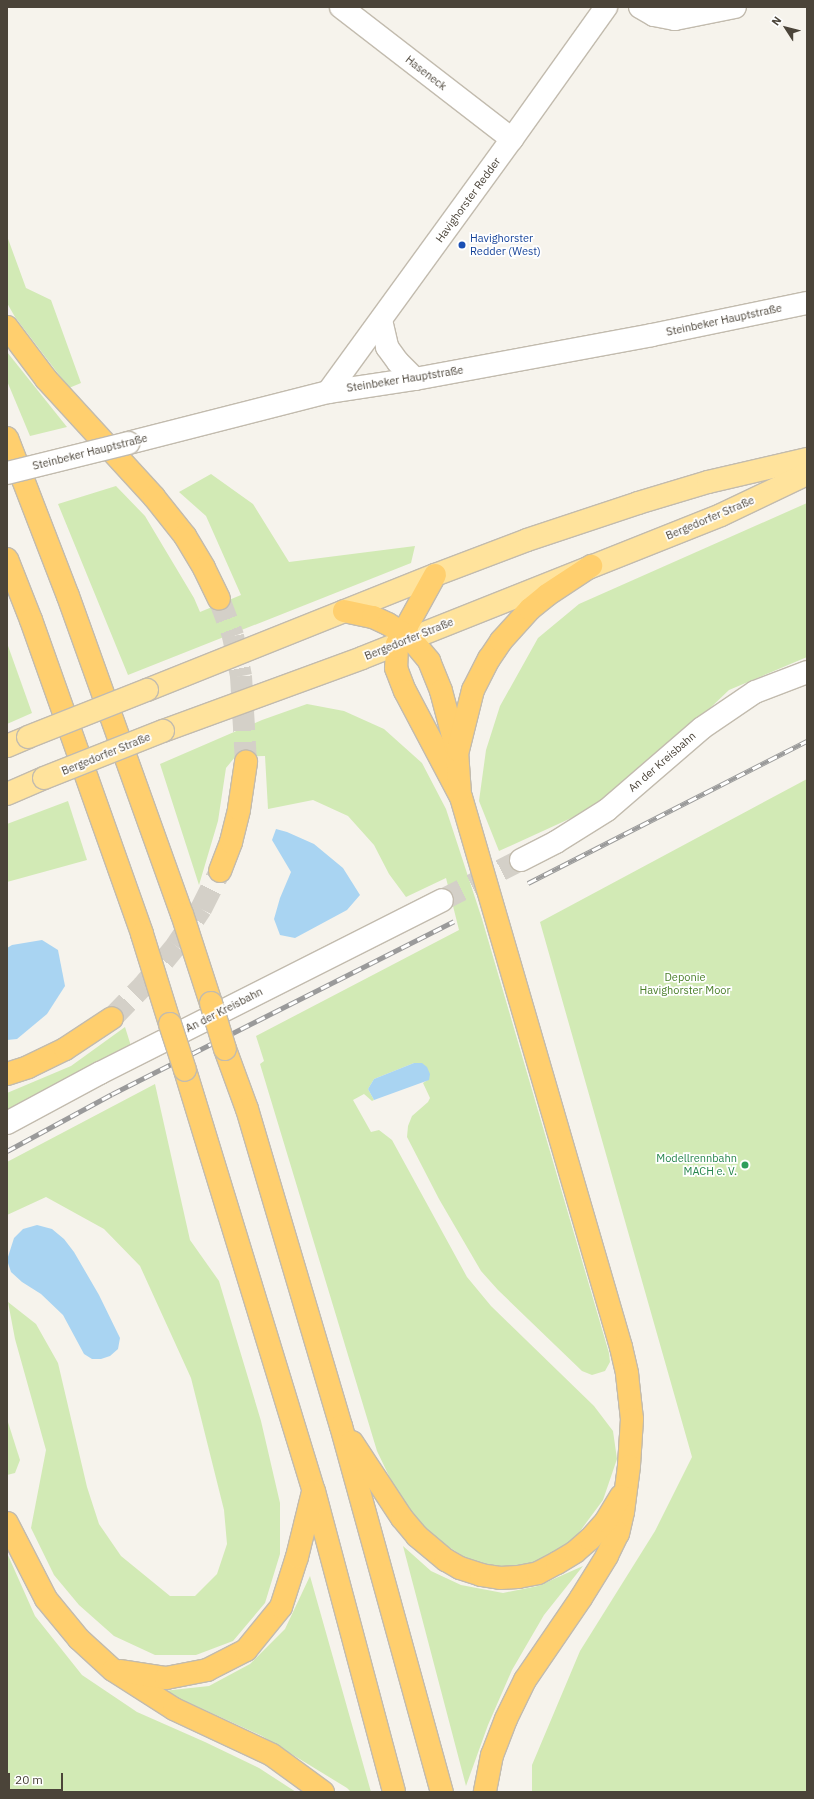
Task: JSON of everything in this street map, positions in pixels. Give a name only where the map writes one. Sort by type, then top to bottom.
[{"type":"highway","points":[[7,327],[46,379],[154,497],[185,536],[204,568],[219,599]]},
{"type":"highway","points":[[7,438],[68,596],[180,906],[212,1003],[225,1049],[247,1109],[342,1426],[442,1792]]},
{"type":"highway","points":[[7,559],[31,620],[140,926],[314,1491],[394,1792]]},
{"type":"highway","points":[[457,751],[473,690],[489,659],[501,642],[530,609],[547,595],[591,566]]},
{"type":"highway","points":[[435,575],[403,638],[396,668],[399,678],[461,797]]},
{"type":"highway","points":[[344,611],[373,618],[421,650],[435,674],[457,751],[461,797],[621,1347],[632,1419],[623,1512],[618,1533],[607,1556],[592,1580],[525,1680],[506,1719],[492,1756],[485,1792]]},
{"type":"highway","points":[[220,870],[232,835],[246,762]]},
{"type":"highway","points":[[7,1074],[28,1067],[65,1049],[112,1018]]},
{"type":"highway","points":[[342,1426],[402,1518],[417,1536],[430,1549],[456,1566],[480,1575],[500,1578],[538,1572],[575,1552],[590,1539],[606,1521],[626,1486]]},
{"type":"highway","points":[[113,1670],[166,1678],[207,1670],[246,1650],[281,1607],[297,1557],[314,1491]]},
{"type":"highway","points":[[7,1523],[46,1599],[78,1639],[113,1670],[174,1709],[272,1755],[323,1792]]},
{"type":"main road","points":[[7,746],[344,611],[527,540],[638,503],[708,482],[807,459]]},
{"type":"main road","name":"Bergedorfer Straße","points":[[7,794],[163,731],[721,515],[807,474]]},
{"type":"street","name":"Haseneck","points":[[341,7],[512,139]]},
{"type":"street","name":"Havighorster Redder","points":[[328,392],[606,7]]},
{"type":"street","points":[[640,7],[654,15],[675,19],[735,7]]},
{"type":"street","name":"Steinbeker Hauptstraße","points":[[7,473],[328,392],[415,379],[652,335],[807,303]]},
{"type":"street","points":[[381,320],[387,347],[398,362],[415,379]]},
{"type":"street","name":"An der Kreisbahn","points":[[521,860],[556,842],[607,810],[702,728],[750,696],[807,672]]},
{"type":"street","name":"An der Kreisbahn","points":[[7,1123],[442,900]]},
{"type":"green space","points":[[7,236],[26,288],[51,300],[81,383],[69,388],[15,317],[7,303]]},
{"type":"green space","points":[[7,352],[67,427],[30,436],[7,381]]},
{"type":"green space","points":[[211,474],[253,504],[289,562],[415,546],[411,563],[128,675],[58,504],[116,486],[145,516],[194,598],[200,612],[241,595],[206,516],[179,492]]},
{"type":"green space","points":[[807,503],[807,657],[729,690],[686,731],[591,809],[499,851],[479,801],[486,750],[500,706],[538,638],[579,604]]},
{"type":"green space","points":[[7,643],[32,713],[7,724]]},
{"type":"green space","points":[[307,704],[344,711],[384,729],[422,763],[446,809],[482,919],[609,1353],[610,1362],[605,1371],[592,1375],[582,1371],[498,1290],[481,1271],[439,1199],[407,1137],[408,1126],[412,1116],[428,1102],[430,1098],[423,1083],[429,1079],[414,1063],[374,1079],[368,1089],[374,1100],[372,1101],[364,1094],[353,1100],[371,1132],[379,1130],[392,1140],[467,1277],[491,1306],[594,1406],[613,1431],[617,1459],[603,1500],[575,1538],[563,1548],[538,1562],[518,1567],[493,1567],[466,1558],[430,1535],[400,1499],[377,1451],[260,1064],[264,1061],[256,1036],[459,930],[446,878],[406,897],[389,874],[374,845],[348,816],[313,800],[268,809],[265,756],[235,757],[226,768],[218,821],[199,885],[160,764],[262,720]]},
{"type":"green space","name":"Deponie Havighorster Moor","points":[[807,779],[807,1792],[532,1792],[532,1765],[580,1651],[655,1531],[692,1457],[540,922]]},
{"type":"green space","points":[[68,801],[87,860],[7,882],[7,824]]},
{"type":"green space","points":[[125,1027],[131,1046],[7,1110],[7,1093],[71,1066]]},
{"type":"green space","points":[[155,1084],[190,1240],[219,1281],[261,1421],[280,1503],[280,1554],[265,1603],[233,1641],[196,1655],[155,1655],[114,1636],[79,1605],[54,1575],[31,1528],[46,1450],[15,1339],[8,1302],[36,1324],[58,1363],[87,1487],[99,1524],[121,1556],[170,1596],[195,1596],[217,1574],[227,1544],[224,1510],[191,1378],[140,1266],[104,1229],[46,1197],[7,1215],[7,1162]]},
{"type":"green space","points":[[7,1419],[20,1460],[15,1473],[7,1475]]},
{"type":"green space","points":[[403,1546],[431,1571],[461,1585],[503,1593],[538,1586],[583,1566],[544,1615],[512,1670],[488,1725],[466,1786]]},
{"type":"green space","points":[[7,1553],[35,1616],[82,1675],[137,1712],[259,1768],[296,1792],[7,1792]]},
{"type":"green space","points":[[310,1576],[371,1792],[351,1792],[347,1788],[262,1736],[163,1691],[209,1686],[250,1664],[285,1629]]},
{"type":"water","points":[[276,829],[287,832],[314,844],[343,868],[360,895],[347,910],[295,938],[280,935],[274,919],[280,898],[291,872],[272,840]]},
{"type":"water","points":[[42,940],[58,950],[65,986],[47,1014],[17,1039],[7,1040],[7,948],[12,945]]},
{"type":"water","points":[[414,1063],[422,1063],[427,1067],[430,1074],[429,1080],[374,1100],[368,1089],[374,1079]]},
{"type":"water","points":[[37,1225],[52,1229],[64,1239],[74,1252],[99,1295],[120,1338],[118,1349],[110,1356],[101,1359],[92,1359],[84,1354],[63,1315],[41,1294],[22,1282],[11,1272],[7,1260],[14,1238],[23,1229]]},
{"type":"tunnel","points":[[219,599],[233,636],[241,676],[246,762]]},
{"type":"tunnel","points":[[442,900],[521,860]]},
{"type":"tunnel","points":[[112,1018],[143,986],[176,946],[201,909],[220,871]]},
{"type":"railway","points":[[528,883],[807,741]]},
{"type":"railway","points":[[7,1151],[112,1094],[454,921]]},
{"type":"place","name":"Havighorster Redder (West)","points":[[462,245]]},
{"type":"place","name":"Modellrennbahn MACH e. V.","points":[[745,1165]]}]
